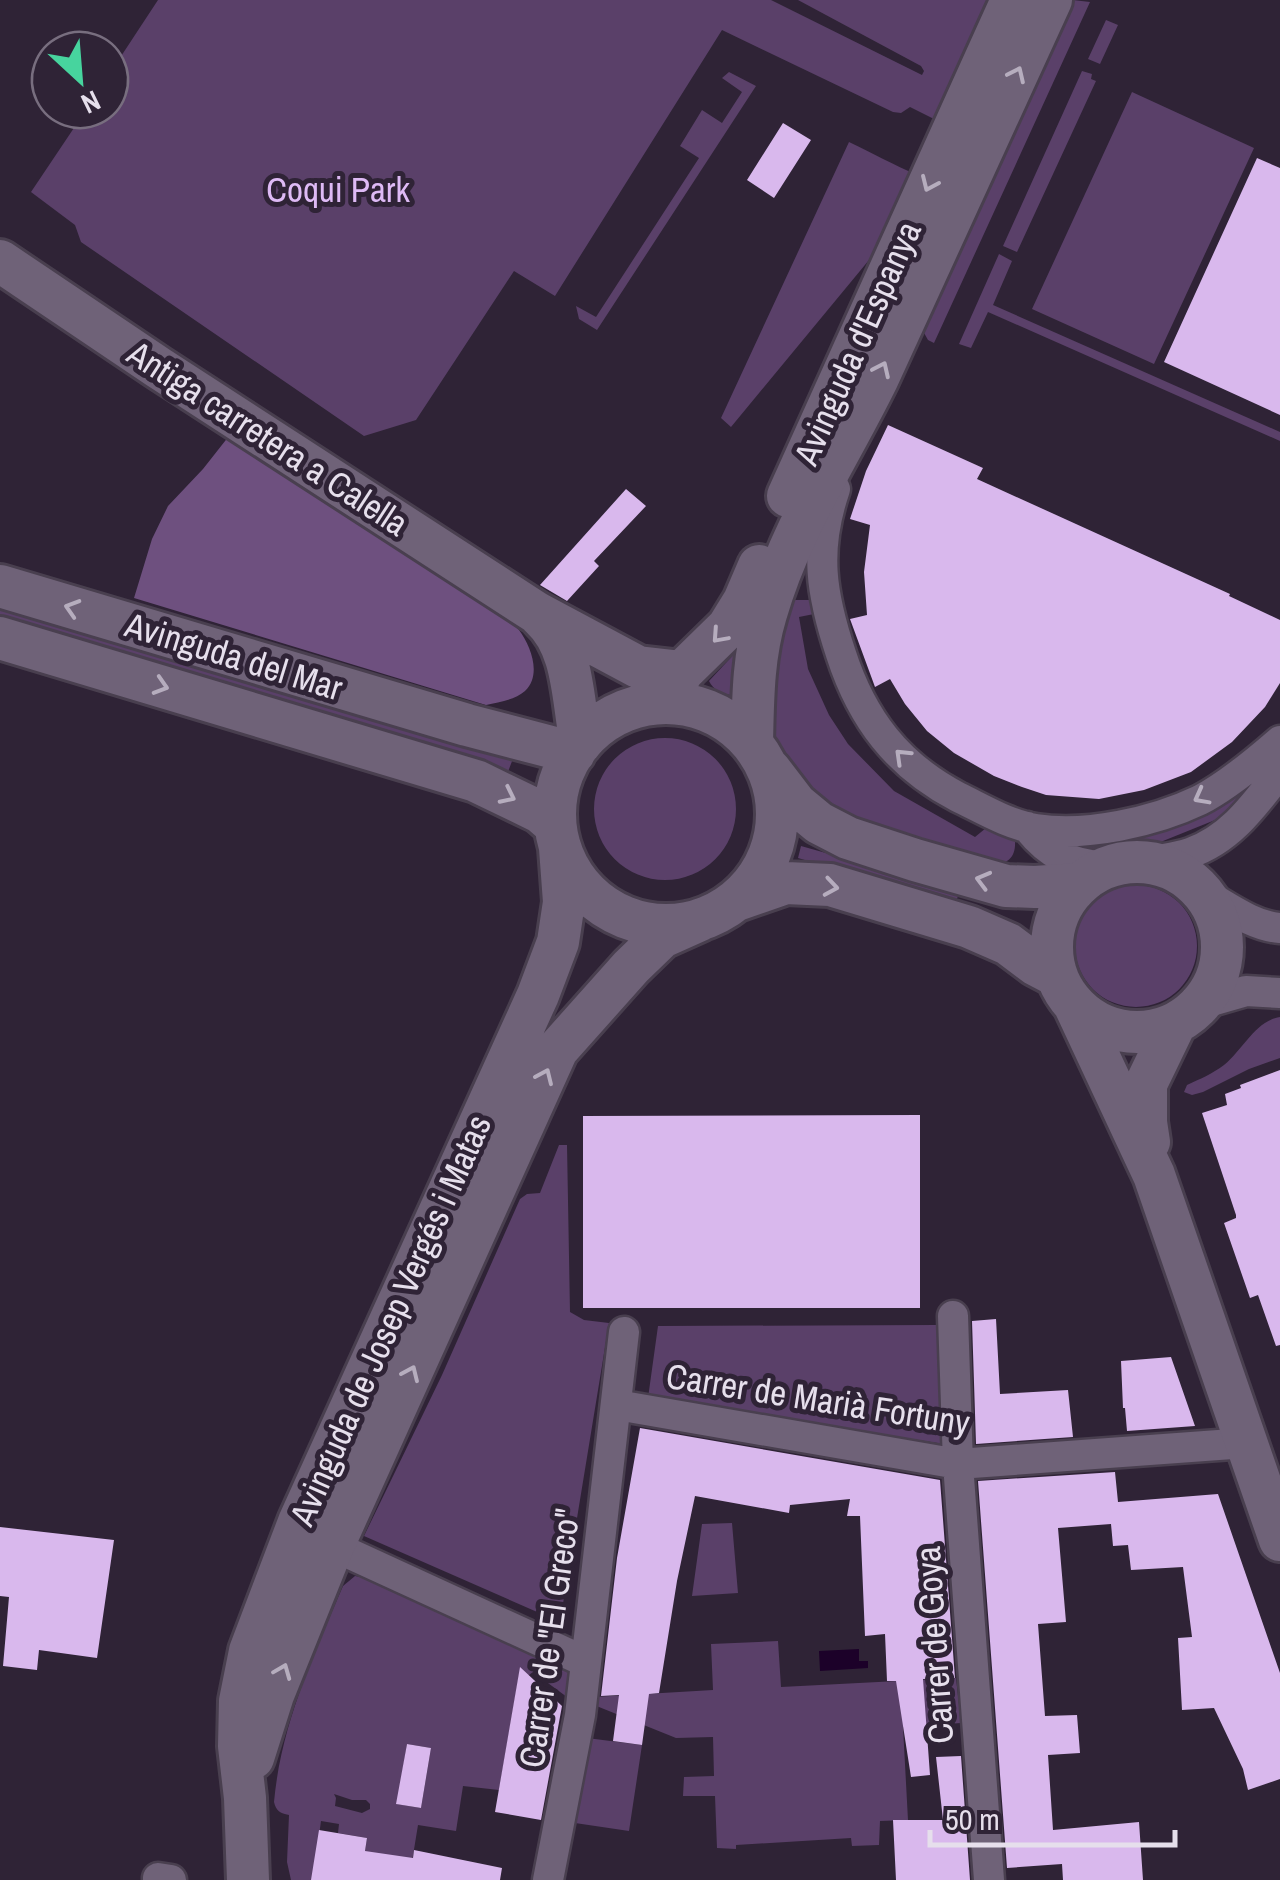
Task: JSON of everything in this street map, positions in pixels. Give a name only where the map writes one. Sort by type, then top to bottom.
[{"type":"street","name":"Avinguda d'Espanya","points":[[670,693],[728,627],[744,601],[1012,0]]},
{"type":"street","name":"Avinguda d'Espanya","points":[[759,754],[752,683],[776,582],[852,432],[1051,0]]},
{"type":"street","name":"Antiga carretera a Calella","points":[[0,262],[537,613],[638,667],[670,693]]},
{"type":"street","name":"Avinguda d'Espanya","points":[[852,432],[824,524],[824,595],[850,682],[873,723],[896,754],[935,785],[993,814],[1035,829],[1084,831],[1154,818],[1201,799],[1280,741]]},
{"type":"street","name":"Avinguda del Mar","points":[[0,586],[468,725],[578,748]]},
{"type":"street","name":"Antiga carretera a Calella","points":[[537,613],[555,630],[564,652],[578,748]]},
{"type":"street","name":"Avinguda del Mar","points":[[0,638],[476,780],[540,812],[558,837]]},
{"type":"street","points":[[1154,1175],[1146,1122],[1146,1084],[1157,1058],[1188,1014],[1217,979],[1223,949],[1219,920],[1205,894],[1190,878],[1150,862],[1129,861],[1092,876],[1034,888],[1006,886],[848,838],[796,804],[734,726],[670,693],[614,716],[578,748],[566,766],[557,795],[558,837],[578,882],[612,912],[640,922],[686,924],[786,882],[830,885],[969,927],[1008,944],[1066,991],[1097,1023],[1122,1031],[1149,1032],[1188,1014],[1246,991],[1280,993]]},
{"type":"street","points":[[718,910],[750,887],[771,853],[776,834],[776,797],[759,754]]},
{"type":"street","points":[[1150,862],[1190,853],[1224,837],[1253,808],[1280,772]]},
{"type":"street","name":"Avinguda d'Espanya","points":[[1027,826],[1051,851],[1092,876]]},
{"type":"street","name":"Avinguda de Josep Vergés i Matas","points":[[248,1880],[240,1701],[250,1650],[298,1522],[538,995],[558,942],[564,902],[558,837]]},
{"type":"street","points":[[1092,876],[1071,892],[1058,914],[1052,938],[1052,963],[1154,1175],[1280,1540]]},
{"type":"street","points":[[1205,894],[1241,914],[1280,928]]},
{"type":"street","name":"Avinguda de Josep Vergés i Matas","points":[[245,1798],[273,1695],[333,1546],[557,1050],[665,934],[718,910]]},
{"type":"street","name":"Carrer de Goya","points":[[952,1316],[958,1464],[989,1880]]},
{"type":"street","name":"Carrer de \"El Greco\"","points":[[548,1880],[580,1715],[624,1332]]},
{"type":"street","name":"Carrer de Marià Fortuny","points":[[617,1405],[958,1464],[1246,1443]]},
{"type":"street","points":[[333,1546],[586,1662]]},
{"type":"green space","name":"Coqui Park","points":[[158,0],[771,0],[922,75],[921,66],[798,0],[997,0],[942,123],[910,107],[901,113],[893,112],[722,30],[555,296],[514,271],[416,420],[364,436],[81,242],[75,225],[31,192],[73,130],[130,130],[130,43]]},
{"type":"green space","points":[[1073,0],[1090,2],[934,343],[923,331],[1065,4]]},
{"type":"green space","points":[[1106,20],[1118,25],[1100,64],[1088,59]]},
{"type":"green space","points":[[1082,71],[1092,74],[1091,79],[1096,81],[1017,252],[1003,246]]},
{"type":"green space","points":[[729,72],[756,86],[597,330],[579,319],[576,306],[596,317],[699,158],[680,146],[702,110],[722,123],[742,92],[722,78]]},
{"type":"green space","points":[[1132,92],[1254,148],[1154,364],[1032,309]]},
{"type":"green space","points":[[849,142],[918,175],[893,231],[731,427],[721,418]]},
{"type":"green space","points":[[999,254],[1012,261],[993,305],[1280,432],[1280,441],[988,312],[971,348],[959,344]]},
{"type":"green space","points":[[791,600],[811,600],[814,614],[799,617],[808,669],[829,715],[848,744],[894,791],[975,837],[986,828],[999,827],[1015,840],[1010,859],[991,865],[846,816],[793,769],[779,748],[772,727],[768,680]]},
{"type":"green space","points":[[0,601],[514,756],[506,777],[0,621]]},
{"type":"green space","points":[[736,652],[739,657],[734,695],[716,690],[709,681]]},
{"type":"green space","points":[[665,738],[692,743],[716,758],[731,782],[736,809],[731,836],[716,860],[692,875],[665,880],[638,875],[614,860],[599,836],[594,809],[599,782],[614,758],[638,743]]},
{"type":"green space","points":[[1249,783],[1250,789],[1239,808],[1163,841],[1128,842],[1079,851],[1064,838]]},
{"type":"green space","points":[[801,846],[961,891],[954,904],[798,858]]},
{"type":"green space","points":[[1136,885],[1159,890],[1179,903],[1192,923],[1197,946],[1192,969],[1179,989],[1159,1002],[1136,1007],[1113,1002],[1093,989],[1080,969],[1075,946],[1080,923],[1093,903],[1113,890]]},
{"type":"green space","points":[[1280,1017],[1280,1058],[1203,1092],[1184,1092],[1187,1085],[1231,1059],[1263,1024]]},
{"type":"green space","points":[[559,1145],[567,1145],[570,1312],[584,1320],[609,1323],[560,1622],[364,1536],[442,1375],[520,1199],[540,1193]]},
{"type":"green space","points":[[937,1325],[944,1444],[648,1398],[658,1326]]},
{"type":"green space","points":[[732,1523],[738,1593],[692,1596],[702,1524]]},
{"type":"green space","points":[[355,1576],[366,1578],[571,1668],[571,1700],[533,1672],[519,1675],[499,1790],[463,1786],[456,1831],[418,1825],[409,1880],[365,1851],[367,1838],[338,1833],[339,1824],[321,1821],[313,1880],[291,1880],[287,1862],[289,1815],[279,1811],[274,1802],[278,1773],[300,1691],[343,1586]],"holes":[[[407,1744],[431,1748],[421,1808],[397,1804]],[[334,1794],[366,1800],[370,1809],[362,1813],[335,1806]]]},
{"type":"green space","points":[[778,1641],[781,1687],[956,1678],[961,1723],[903,1727],[908,1820],[880,1821],[879,1845],[852,1846],[851,1838],[717,1848],[715,1796],[683,1796],[684,1777],[714,1776],[713,1737],[676,1738],[594,1705],[594,1697],[713,1690],[711,1644]]},
{"type":"green space","points":[[587,1738],[642,1745],[629,1831],[575,1823]]},
{"type":"shaded area","points":[[229,436],[515,626],[533,660],[533,677],[525,691],[512,699],[486,705],[134,598],[152,539],[168,506]]},
{"type":"shaded area","points":[[859,1649],[859,1661],[868,1661],[868,1668],[820,1671],[819,1651]]},
{"type":"building","points":[[783,123],[811,140],[774,198],[747,180]]},
{"type":"building","points":[[1257,158],[1280,168],[1280,415],[1164,362]]},
{"type":"building","points":[[888,425],[983,468],[977,479],[1280,620],[1280,683],[1265,707],[1232,742],[1191,772],[1144,790],[1099,799],[1046,795],[994,776],[954,753],[927,731],[890,679],[875,687],[850,619],[867,615],[864,572],[870,525],[850,519],[866,471]]},
{"type":"building","points":[[626,489],[646,506],[594,561],[599,566],[567,601],[540,585]]},
{"type":"building","points":[[1280,1070],[1280,1345],[1276,1346],[1258,1295],[1250,1298],[1224,1223],[1236,1215],[1202,1113],[1227,1105],[1225,1094],[1241,1088],[1240,1085]]},
{"type":"building","points":[[920,1115],[920,1308],[583,1308],[583,1116]]},
{"type":"building","points":[[996,1319],[1000,1394],[1068,1390],[1073,1437],[976,1444],[972,1321]]},
{"type":"building","points":[[1171,1357],[1195,1426],[1127,1431],[1121,1361]]},
{"type":"building","points":[[640,1428],[940,1480],[955,1678],[923,1679],[930,1775],[911,1777],[896,1681],[887,1681],[885,1634],[865,1636],[860,1516],[847,1516],[850,1499],[790,1505],[789,1513],[695,1496],[659,1693],[649,1694],[642,1745],[613,1741],[619,1695],[601,1696],[617,1558]]},
{"type":"building","points":[[1115,1472],[1118,1502],[1218,1494],[1280,1673],[1280,1779],[1248,1790],[1243,1769],[1214,1708],[1182,1710],[1178,1638],[1192,1637],[1183,1567],[1131,1570],[1128,1545],[1113,1546],[1111,1524],[1058,1528],[1066,1622],[1038,1624],[1045,1716],[1077,1715],[1080,1753],[1048,1755],[1053,1830],[1139,1822],[1143,1880],[1063,1880],[1062,1864],[1007,1868],[978,1481]]},
{"type":"building","points":[[0,1527],[114,1540],[97,1658],[39,1650],[37,1670],[3,1666],[9,1597],[0,1596]]},
{"type":"building","points":[[520,1667],[562,1706],[541,1820],[495,1812]]},
{"type":"building","points":[[407,1744],[431,1748],[421,1808],[396,1804]]},
{"type":"building","points":[[961,1756],[970,1880],[896,1880],[893,1820],[943,1820],[936,1757]]},
{"type":"building","points":[[319,1830],[367,1838],[365,1851],[413,1858],[414,1850],[502,1868],[500,1880],[311,1880]]}]
